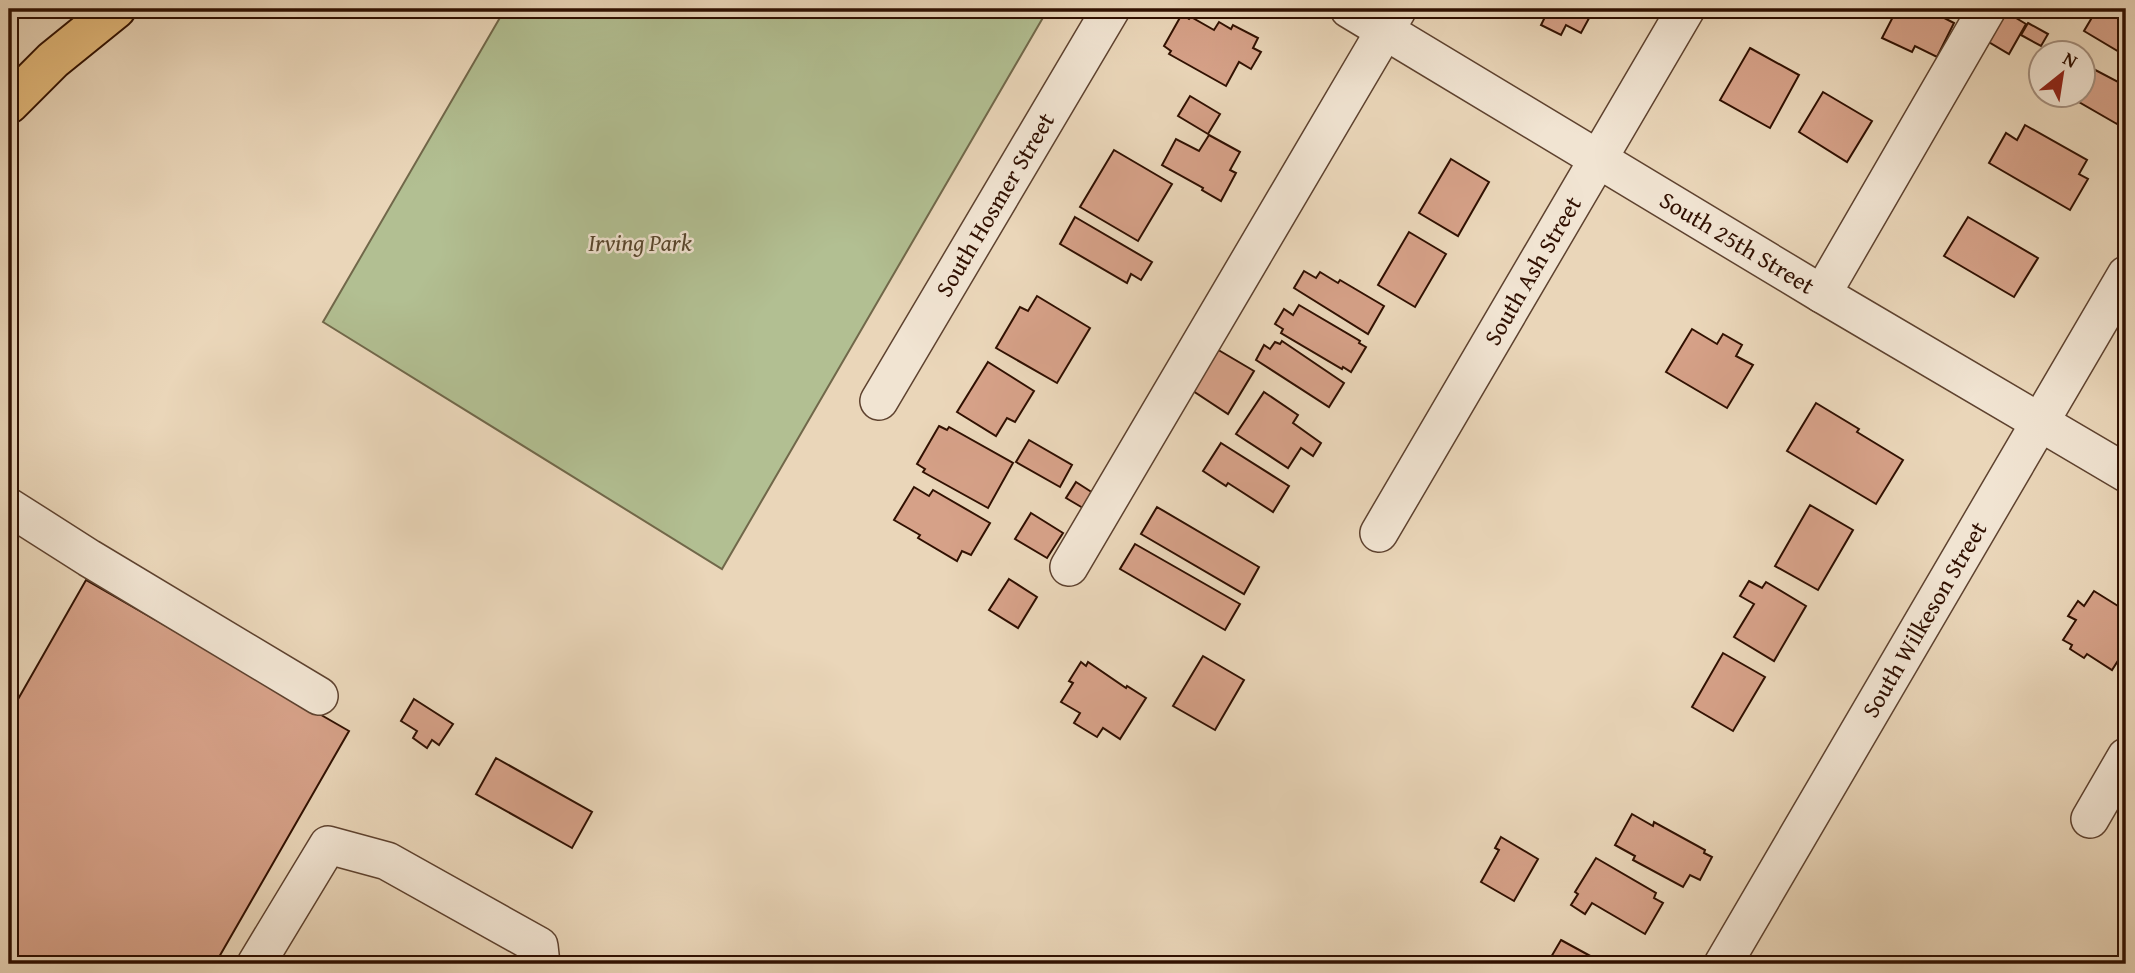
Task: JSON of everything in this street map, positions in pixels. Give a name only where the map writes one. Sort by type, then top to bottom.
[{"type":"highway","points":[[9,104],[53,60],[116,9]]},
{"type":"street","name":"South Hosmer Street","points":[[879,401],[1111,9]]},
{"type":"street","name":"South 25th Street","points":[[1349,9],[1391,19],[1598,158],[2126,473]]},
{"type":"street","name":"South Ash Street","points":[[1379,533],[1686,9]]},
{"type":"street","points":[[1822,294],[1987,9]]},
{"type":"street","points":[[1069,567],[1391,19]]},
{"type":"street","name":"South Wilkeson Street","points":[[1723,964],[2126,275]]},
{"type":"street","points":[[9,507],[319,696]]},
{"type":"street","points":[[2091,820],[2126,757]]},
{"type":"street","points":[[270,960],[328,845],[387,861],[429,883],[539,946],[541,964]]},
{"type":"green space","name":"Irving Park","points":[[505,9],[1048,9],[722,569],[323,322]]},
{"type":"building","points":[[1539,9],[1594,9],[1581,33],[1566,25],[1561,35],[1541,25],[1547,13]]},
{"type":"building","points":[[1897,9],[1906,12],[1908,9],[1927,9],[1954,23],[1937,57],[1915,46],[1912,52],[1882,38]]},
{"type":"building","points":[[2001,9],[2026,24],[2009,54],[1977,35]]},
{"type":"building","points":[[2097,9],[2126,9],[2126,56],[2096,38],[2084,31]]},
{"type":"building","points":[[1182,14],[1214,30],[1219,22],[1231,29],[1233,25],[1258,38],[1253,48],[1261,52],[1251,69],[1239,62],[1226,86],[1169,54],[1171,51],[1164,46]]},
{"type":"building","points":[[2028,23],[2048,34],[2046,38],[2026,38],[2021,35]]},
{"type":"building","points":[[1750,48],[1799,75],[1770,128],[1720,100]]},
{"type":"building","points":[[2096,70],[2126,86],[2126,125],[2119,121],[2117,124],[2089,108],[2096,108]]},
{"type":"building","points":[[1823,92],[1872,121],[1847,162],[1799,132]]},
{"type":"building","points":[[1190,96],[1220,114],[1208,134],[1178,116]]},
{"type":"building","points":[[2025,125],[2087,160],[2079,174],[2088,179],[2070,210],[1989,163],[2006,133],[2017,140]]},
{"type":"building","points":[[1209,135],[1240,152],[1230,170],[1236,173],[1221,201],[1162,165],[1176,139],[1199,151]]},
{"type":"building","points":[[1114,150],[1172,184],[1138,241],[1080,207]]},
{"type":"building","points":[[1451,159],[1489,182],[1458,236],[1419,213]]},
{"type":"building","points":[[1075,217],[1152,262],[1141,280],[1131,274],[1127,283],[1060,244]]},
{"type":"building","points":[[1968,217],[2038,258],[2014,297],[1944,256]]},
{"type":"building","points":[[1409,232],[1446,254],[1415,307],[1378,285]]},
{"type":"building","points":[[1304,271],[1316,278],[1320,272],[1338,283],[1340,280],[1384,306],[1368,334],[1294,288]]},
{"type":"building","points":[[1037,296],[1090,328],[1057,383],[996,348],[1020,307],[1028,311]]},
{"type":"building","points":[[1299,305],[1366,347],[1351,372],[1281,333],[1283,329],[1275,324],[1284,309],[1293,315]]},
{"type":"building","points":[[1692,329],[1717,344],[1723,334],[1742,345],[1736,356],[1753,365],[1727,408],[1666,372]]},
{"type":"building","points":[[1282,341],[1344,383],[1329,407],[1256,360],[1264,345],[1270,349],[1275,342],[1280,344]]},
{"type":"building","points":[[1215,348],[1254,371],[1228,414],[1190,389]]},
{"type":"building","points":[[988,362],[1034,391],[1015,422],[1007,418],[996,436],[957,412]]},
{"type":"building","points":[[1264,392],[1298,415],[1293,423],[1321,443],[1313,456],[1301,448],[1288,468],[1236,434]]},
{"type":"building","points":[[1816,403],[1903,460],[1876,504],[1787,451]]},
{"type":"building","points":[[939,426],[947,430],[949,427],[1013,463],[988,508],[923,472],[925,469],[917,464]]},
{"type":"building","points":[[1029,440],[1072,465],[1060,487],[1016,462]]},
{"type":"building","points":[[1221,443],[1289,486],[1273,512],[1228,483],[1226,486],[1203,471]]},
{"type":"building","points":[[1076,482],[1093,493],[1083,508],[1066,498]]},
{"type":"building","points":[[914,487],[929,496],[933,490],[990,523],[971,555],[962,551],[957,561],[894,520]]},
{"type":"building","points":[[1810,505],[1853,530],[1818,590],[1775,566]]},
{"type":"building","points":[[1157,507],[1259,567],[1244,594],[1141,534]]},
{"type":"building","points":[[1031,513],[1063,533],[1047,558],[1015,539]]},
{"type":"building","points":[[1135,544],[1240,604],[1225,630],[1120,569]]},
{"type":"building","points":[[1009,579],[1037,597],[1018,628],[989,610]]},
{"type":"building","points":[[86,580],[349,731],[215,964],[9,964],[9,715]]},
{"type":"building","points":[[1749,581],[1762,588],[1766,582],[1806,606],[1774,661],[1734,637],[1754,604],[1740,596]]},
{"type":"building","points":[[2094,591],[2126,611],[2126,648],[2112,670],[2087,654],[2084,658],[2070,649],[2072,645],[2063,640],[2076,620],[2068,616],[2078,601],[2084,606]]},
{"type":"building","points":[[1723,653],[1765,677],[1733,731],[1692,707]]},
{"type":"building","points":[[1203,656],[1244,680],[1215,730],[1173,706]]},
{"type":"building","points":[[1081,662],[1086,666],[1088,662],[1146,698],[1120,739],[1103,728],[1097,737],[1074,723],[1080,713],[1061,702],[1073,683],[1069,681]]},
{"type":"building","points":[[414,699],[453,724],[439,745],[432,740],[427,748],[413,738],[417,731],[401,721]]},
{"type":"building","points":[[496,758],[592,812],[572,848],[476,794]]},
{"type":"building","points":[[1632,814],[1653,826],[1654,822],[1705,850],[1704,853],[1712,857],[1700,880],[1690,875],[1683,887],[1633,860],[1635,856],[1615,845]]},
{"type":"building","points":[[1501,837],[1538,859],[1514,901],[1481,882],[1499,850],[1495,848]]},
{"type":"building","points":[[1596,858],[1656,893],[1654,898],[1663,903],[1645,934],[1592,903],[1585,914],[1571,905],[1578,894],[1575,892]]},
{"type":"building","points":[[1561,940],[1605,964],[1547,964]]}]
